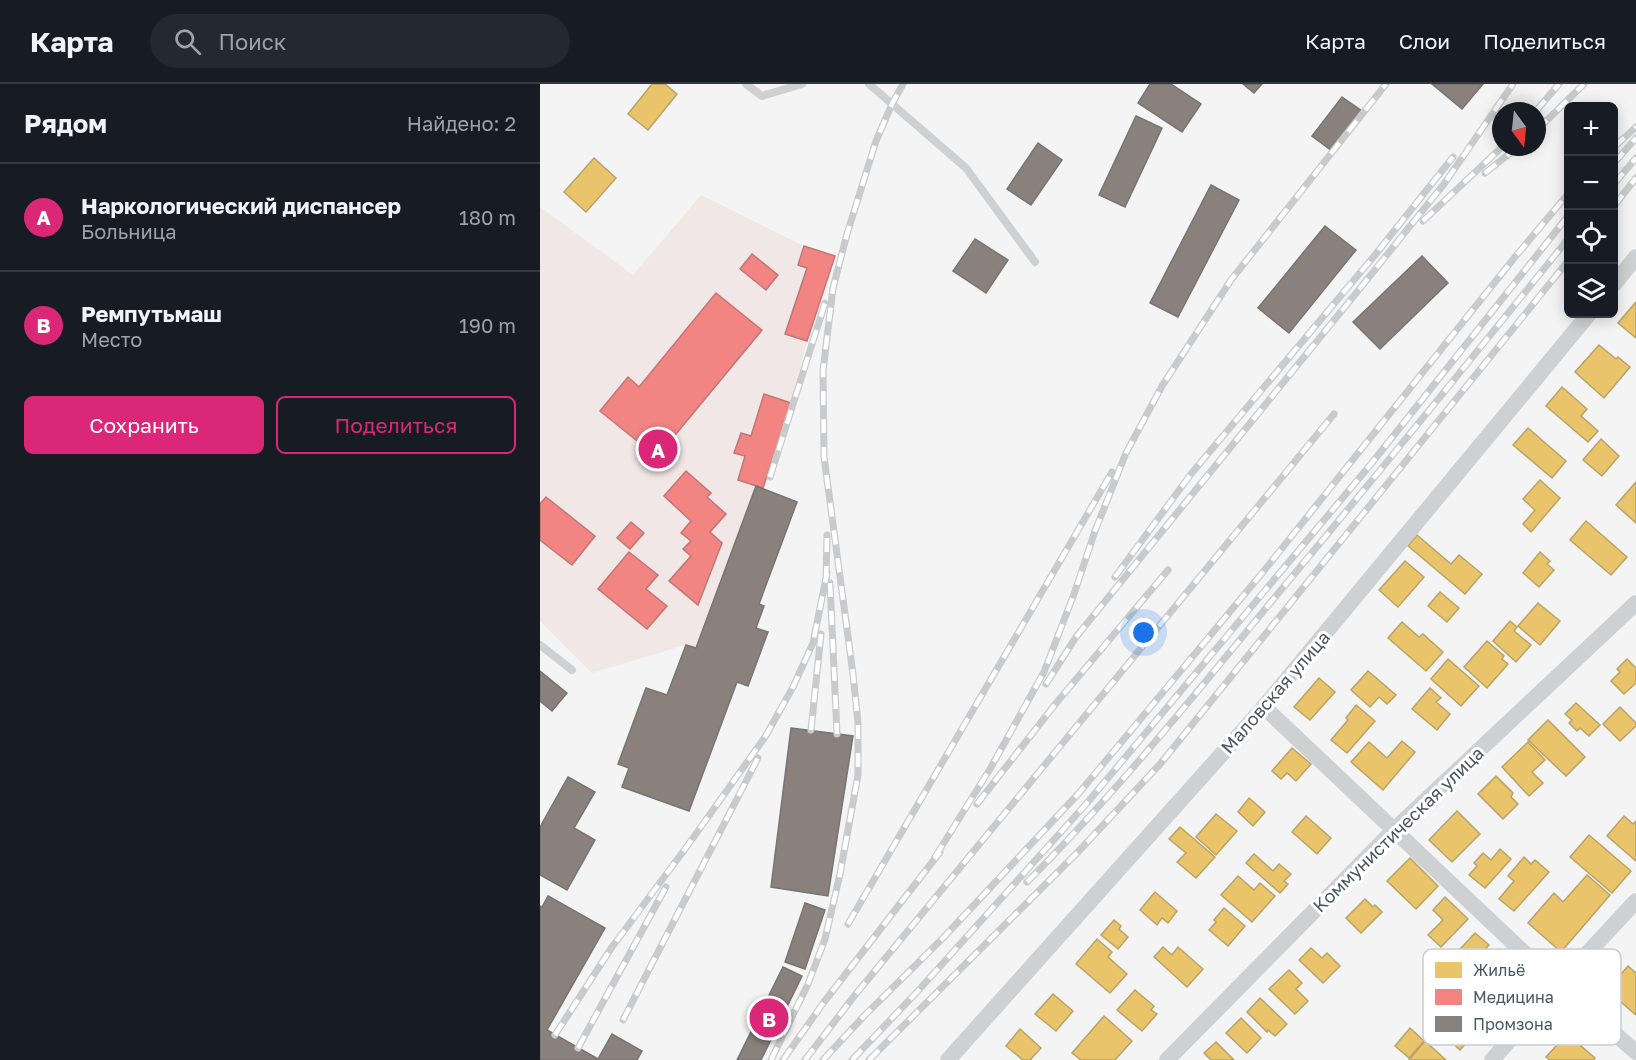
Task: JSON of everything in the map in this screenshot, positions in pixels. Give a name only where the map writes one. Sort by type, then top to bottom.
[{"type":"street","points":[[1618,279],[1636,257]]},
{"type":"street","name":"Маловская улица","points":[[948,1060],[1264,707],[1586,318]]},
{"type":"street","name":"Коммунистическая улица","points":[[1167,1060],[1395,829],[1636,603]]},
{"type":"street","points":[[1264,707],[1520,949]]},
{"type":"street","points":[[1591,949],[1636,901]]},
{"type":"street","points":[[1621,1039],[1636,1052]]},
{"type":"street","points":[[1492,1060],[1505,1045]]},
{"type":"lane","points":[[746,84],[762,96],[802,84]]},
{"type":"lane","points":[[869,84],[966,168],[1035,262]]},
{"type":"lane","points":[[540,645],[572,670]]},
{"type":"shaded area","points":[[701,195],[804,246],[835,256],[763,488],[756,486],[696,648],[685,645],[592,673],[540,621],[540,207],[633,275]]},
{"type":"building: Жильё","points":[[652,84],[665,84],[677,94],[648,130],[628,114]]},
{"type":"building: Жильё","points":[[594,158],[616,178],[586,212],[564,192]]},
{"type":"building: Жильё","points":[[1636,302],[1636,338],[1618,323]]},
{"type":"building: Жильё","points":[[1599,345],[1630,367],[1604,398],[1575,372]]},
{"type":"building: Жильё","points":[[1562,387],[1587,409],[1581,416],[1598,431],[1588,442],[1546,406]]},
{"type":"building: Жильё","points":[[1528,428],[1566,461],[1552,478],[1513,445]]},
{"type":"building: Жильё","points":[[1601,439],[1619,456],[1602,476],[1583,460]]},
{"type":"building: Жильё","points":[[1540,480],[1560,498],[1531,532],[1523,524],[1535,510],[1523,499]]},
{"type":"building: Жильё","points":[[1636,482],[1636,523],[1616,505]]},
{"type":"building: Жильё","points":[[1586,521],[1627,557],[1611,575],[1570,540]]},
{"type":"building: Жильё","points":[[1417,535],[1451,564],[1459,555],[1482,574],[1465,594],[1408,546]]},
{"type":"building: Жильё","points":[[1540,552],[1550,561],[1547,564],[1554,570],[1539,587],[1523,573]]},
{"type":"building: Жильё","points":[[1405,561],[1424,577],[1398,607],[1379,590]]},
{"type":"building: Жильё","points":[[1440,592],[1459,608],[1447,622],[1428,606]]},
{"type":"building: Жильё","points":[[1538,603],[1560,621],[1540,645],[1518,626]]},
{"type":"building: Жильё","points":[[1510,621],[1517,627],[1514,631],[1531,645],[1516,662],[1493,641]]},
{"type":"building: Жильё","points":[[1402,622],[1419,637],[1423,634],[1443,652],[1426,671],[1388,638]]},
{"type":"building: Жильё","points":[[1487,641],[1504,656],[1502,659],[1508,664],[1487,688],[1464,667]]},
{"type":"building: Жильё","points":[[1448,659],[1479,686],[1461,706],[1431,679]]},
{"type":"building: Жильё","points":[[1627,659],[1636,668],[1636,683],[1624,694],[1611,681],[1620,672],[1617,669]]},
{"type":"building: Жильё","points":[[1368,671],[1396,695],[1387,704],[1379,697],[1370,707],[1351,690]]},
{"type":"building: Жильё","points":[[1319,678],[1335,692],[1310,720],[1294,707]]},
{"type":"building: Жильё","points":[[1430,688],[1441,698],[1436,702],[1450,714],[1437,730],[1412,709]]},
{"type":"building: Жильё","points":[[1576,703],[1600,725],[1589,736],[1580,728],[1577,731],[1569,723],[1572,720],[1565,714]]},
{"type":"building: Жильё","points":[[1356,705],[1375,721],[1347,753],[1331,740],[1348,720],[1346,718]]},
{"type":"building: Жильё","points":[[1620,707],[1636,723],[1636,726],[1620,741],[1603,724]]},
{"type":"building: Жильё","points":[[1548,720],[1585,757],[1566,776],[1528,740]]},
{"type":"building: Жильё","points":[[1402,741],[1415,752],[1383,790],[1351,762],[1369,742],[1387,758]]},
{"type":"building: Жильё","points":[[1528,742],[1545,760],[1532,772],[1543,783],[1529,796],[1502,767]]},
{"type":"building: Жильё","points":[[1292,748],[1311,764],[1296,781],[1287,773],[1281,779],[1272,771]]},
{"type":"building: Жильё","points":[[1496,776],[1513,793],[1511,797],[1518,804],[1503,819],[1478,794]]},
{"type":"building: Жильё","points":[[1249,798],[1265,812],[1253,826],[1238,812]]},
{"type":"building: Жильё","points":[[1457,811],[1480,834],[1452,862],[1429,840]]},
{"type":"building: Жильё","points":[[1216,814],[1237,831],[1216,855],[1196,837]]},
{"type":"building: Жильё","points":[[1306,816],[1331,838],[1317,854],[1292,832]]},
{"type":"building: Жильё","points":[[1624,816],[1633,824],[1636,821],[1636,861],[1607,836]]},
{"type":"building: Жильё","points":[[1180,827],[1215,857],[1196,878],[1177,862],[1186,853],[1169,839]]},
{"type":"building: Жильё","points":[[1589,835],[1631,871],[1612,893],[1570,857]]},
{"type":"building: Жильё","points":[[1500,849],[1511,859],[1485,888],[1469,875],[1477,866],[1474,863],[1483,853],[1491,860]]},
{"type":"building: Жильё","points":[[1254,854],[1273,871],[1279,864],[1291,874],[1284,881],[1288,884],[1280,893],[1246,863]]},
{"type":"building: Жильё","points":[[1524,857],[1531,864],[1535,860],[1549,872],[1514,911],[1499,899],[1514,881],[1508,876]]},
{"type":"building: Жильё","points":[[1410,858],[1438,886],[1416,909],[1387,881]]},
{"type":"building: Жильё","points":[[1587,875],[1610,895],[1564,949],[1558,949],[1528,923],[1554,893],[1563,902]]},
{"type":"building: Жильё","points":[[1238,876],[1254,890],[1260,883],[1275,896],[1252,922],[1221,895]]},
{"type":"building: Жильё","points":[[1155,892],[1177,911],[1168,923],[1162,918],[1157,925],[1140,910]]},
{"type":"building: Жильё","points":[[1445,897],[1468,919],[1441,947],[1428,935],[1443,920],[1433,910]]},
{"type":"building: Жильё","points":[[1365,899],[1382,912],[1361,933],[1346,918]]},
{"type":"building: Жильё","points":[[1224,908],[1245,926],[1228,946],[1209,930]]},
{"type":"building: Жильё","points":[[1114,920],[1121,926],[1119,929],[1128,937],[1118,949],[1101,935]]},
{"type":"building: Жильё","points":[[1475,933],[1489,945],[1485,949],[1460,949]]},
{"type":"building: Жильё","points":[[1097,939],[1112,952],[1108,957],[1127,974],[1110,993],[1076,964]]},
{"type":"building: Жильё","points":[[1163,947],[1172,955],[1178,947],[1203,969],[1187,987],[1154,957]]},
{"type":"building: Жильё","points":[[1311,948],[1322,958],[1327,953],[1340,966],[1323,983],[1299,960]]},
{"type":"building: Жильё","points":[[1628,966],[1636,973],[1636,1015],[1621,1002],[1621,974]]},
{"type":"building: Жильё","points":[[1289,970],[1302,983],[1296,989],[1308,1001],[1295,1014],[1269,989]]},
{"type":"building: Жильё","points":[[1135,990],[1154,1006],[1151,1010],[1157,1014],[1142,1031],[1117,1010]]},
{"type":"building: Жильё","points":[[1053,994],[1073,1011],[1056,1031],[1035,1014]]},
{"type":"building: Жильё","points":[[1260,998],[1287,1024],[1275,1036],[1268,1030],[1267,1032],[1247,1012]]},
{"type":"building: Жильё","points":[[1104,1016],[1132,1041],[1115,1060],[1081,1060],[1072,1053]]},
{"type":"building: Жильё","points":[[1241,1018],[1261,1038],[1247,1053],[1226,1033]]},
{"type":"building: Жильё","points":[[1410,1028],[1423,1040],[1409,1058],[1395,1046]]},
{"type":"building: Жильё","points":[[1020,1029],[1041,1048],[1030,1060],[1023,1060],[1006,1046]]},
{"type":"building: Жильё","points":[[1216,1042],[1234,1060],[1211,1060],[1204,1053]]},
{"type":"building: Жильё","points":[[1423,1043],[1429,1045],[1446,1060],[1409,1060]]},
{"type":"building: Жильё","points":[[1454,1045],[1465,1045],[1460,1050]]},
{"type":"building: Жильё","points":[[1557,1045],[1580,1045],[1595,1058],[1594,1060],[1550,1060],[1546,1057]]},
{"type":"building: Медицина","points":[[804,246],[835,256],[807,341],[785,334],[807,268],[798,265]]},
{"type":"building: Медицина","points":[[752,254],[778,275],[766,290],[740,269]]},
{"type":"building: Медицина","points":[[716,293],[762,330],[657,457],[600,411],[628,377],[639,387]]},
{"type":"building: Медицина","points":[[764,394],[791,403],[763,488],[738,480],[745,456],[734,453],[741,433],[751,436]]},
{"type":"building: Медицина","points":[[686,471],[711,493],[707,497],[726,514],[710,532],[722,543],[698,605],[669,581],[691,556],[683,549],[691,541],[681,533],[691,521],[664,496]]},
{"type":"building: Медицина","points":[[546,497],[595,536],[572,565],[540,540],[540,504]]},
{"type":"building: Медицина","points":[[631,522],[644,533],[630,549],[617,538]]},
{"type":"building: Медицина","points":[[629,552],[658,575],[646,589],[667,606],[647,629],[598,589]]},
{"type":"building: Промзона","points":[[1150,84],[1171,84],[1201,104],[1182,132],[1138,103]]},
{"type":"building: Промзона","points":[[1243,84],[1262,84],[1254,93]]},
{"type":"building: Промзона","points":[[1432,84],[1483,84],[1462,109]]},
{"type":"building: Промзона","points":[[1342,97],[1362,111],[1332,151],[1312,136]]},
{"type":"building: Промзона","points":[[1136,116],[1162,128],[1125,207],[1099,195]]},
{"type":"building: Промзона","points":[[1038,143],[1062,160],[1031,205],[1007,189]]},
{"type":"building: Промзона","points":[[1211,185],[1239,200],[1178,317],[1150,303]]},
{"type":"building: Промзона","points":[[1325,226],[1356,250],[1289,333],[1258,308]]},
{"type":"building: Промзона","points":[[975,239],[1008,260],[986,293],[953,271]]},
{"type":"building: Промзона","points":[[1422,256],[1448,283],[1380,349],[1353,322]]},
{"type":"building: Промзона","points":[[756,486],[797,502],[759,604],[764,606],[756,628],[768,632],[748,686],[737,682],[689,811],[622,787],[629,768],[618,764],[646,688],[667,695],[686,645],[696,648]]},
{"type":"building: Промзона","points":[[540,671],[567,693],[552,711],[540,701]]},
{"type":"building: Промзона","points":[[791,728],[853,736],[828,896],[771,887]]},
{"type":"building: Промзона","points":[[568,777],[595,792],[574,828],[595,840],[567,890],[540,875],[540,827]]},
{"type":"building: Промзона","points":[[548,896],[605,928],[547,1030],[598,1059],[612,1034],[642,1051],[637,1060],[540,1060],[540,906],[542,907]]},
{"type":"building: Промзона","points":[[805,903],[825,910],[805,969],[785,962]]},
{"type":"building: Промзона","points":[[783,967],[802,976],[761,1060],[737,1060]]},
{"type":"railway","points":[[771,1060],[808,984],[825,939],[840,874],[858,775],[858,723],[853,674],[824,457],[823,371],[833,288],[847,234],[876,141],[903,84]]},
{"type":"railway","points":[[935,857],[990,769],[1044,672],[1126,453],[1162,386],[1231,280],[1386,84]]},
{"type":"railway","points":[[1046,684],[1076,637],[1444,184],[1513,84]]},
{"type":"railway","points":[[1544,102],[1559,84]]},
{"type":"railway","points":[[1546,121],[1584,84]]},
{"type":"railway","points":[[1618,143],[1636,127]]},
{"type":"railway","points":[[1618,158],[1636,138]]},
{"type":"railway","points":[[1423,221],[1492,156]]},
{"type":"railway","points":[[1485,173],[1507,156]]},
{"type":"railway","points":[[1115,577],[1191,474],[1375,255],[1453,157]]},
{"type":"railway","points":[[1618,179],[1636,158]]},
{"type":"railway","points":[[1618,201],[1636,178]]},
{"type":"railway","points":[[823,1060],[943,938],[1079,793],[1263,572],[1564,199]]},
{"type":"railway","points":[[852,1060],[917,992],[1087,803],[1371,464],[1564,221]]},
{"type":"railway","points":[[1027,882],[1090,816],[1179,713],[1564,244]]},
{"type":"railway","points":[[869,1060],[1077,853],[1161,763],[1566,264]]},
{"type":"railway","points":[[770,477],[825,303]]},
{"type":"railway","points":[[805,1060],[855,995],[1334,414]]},
{"type":"railway","points":[[848,924],[1112,472]]},
{"type":"railway","points":[[826,580],[827,535]]},
{"type":"railway","points":[[977,804],[1057,702],[1168,570]]},
{"type":"railway","points":[[555,1035],[612,947],[765,737],[793,687],[813,643],[827,573]]},
{"type":"railway","points":[[830,583],[837,734]]},
{"type":"railway","points":[[811,730],[821,634]]},
{"type":"railway","points":[[623,1020],[758,758]]},
{"type":"railway","points":[[783,1060],[824,1002],[940,852]]},
{"type":"railway","points":[[578,1048],[666,887]]},
{"type":"place","name":"Наркологический диспансер","points":[[658,449]]},
{"type":"place","name":"Ремпутьмаш","points":[[769,1018]]}]
